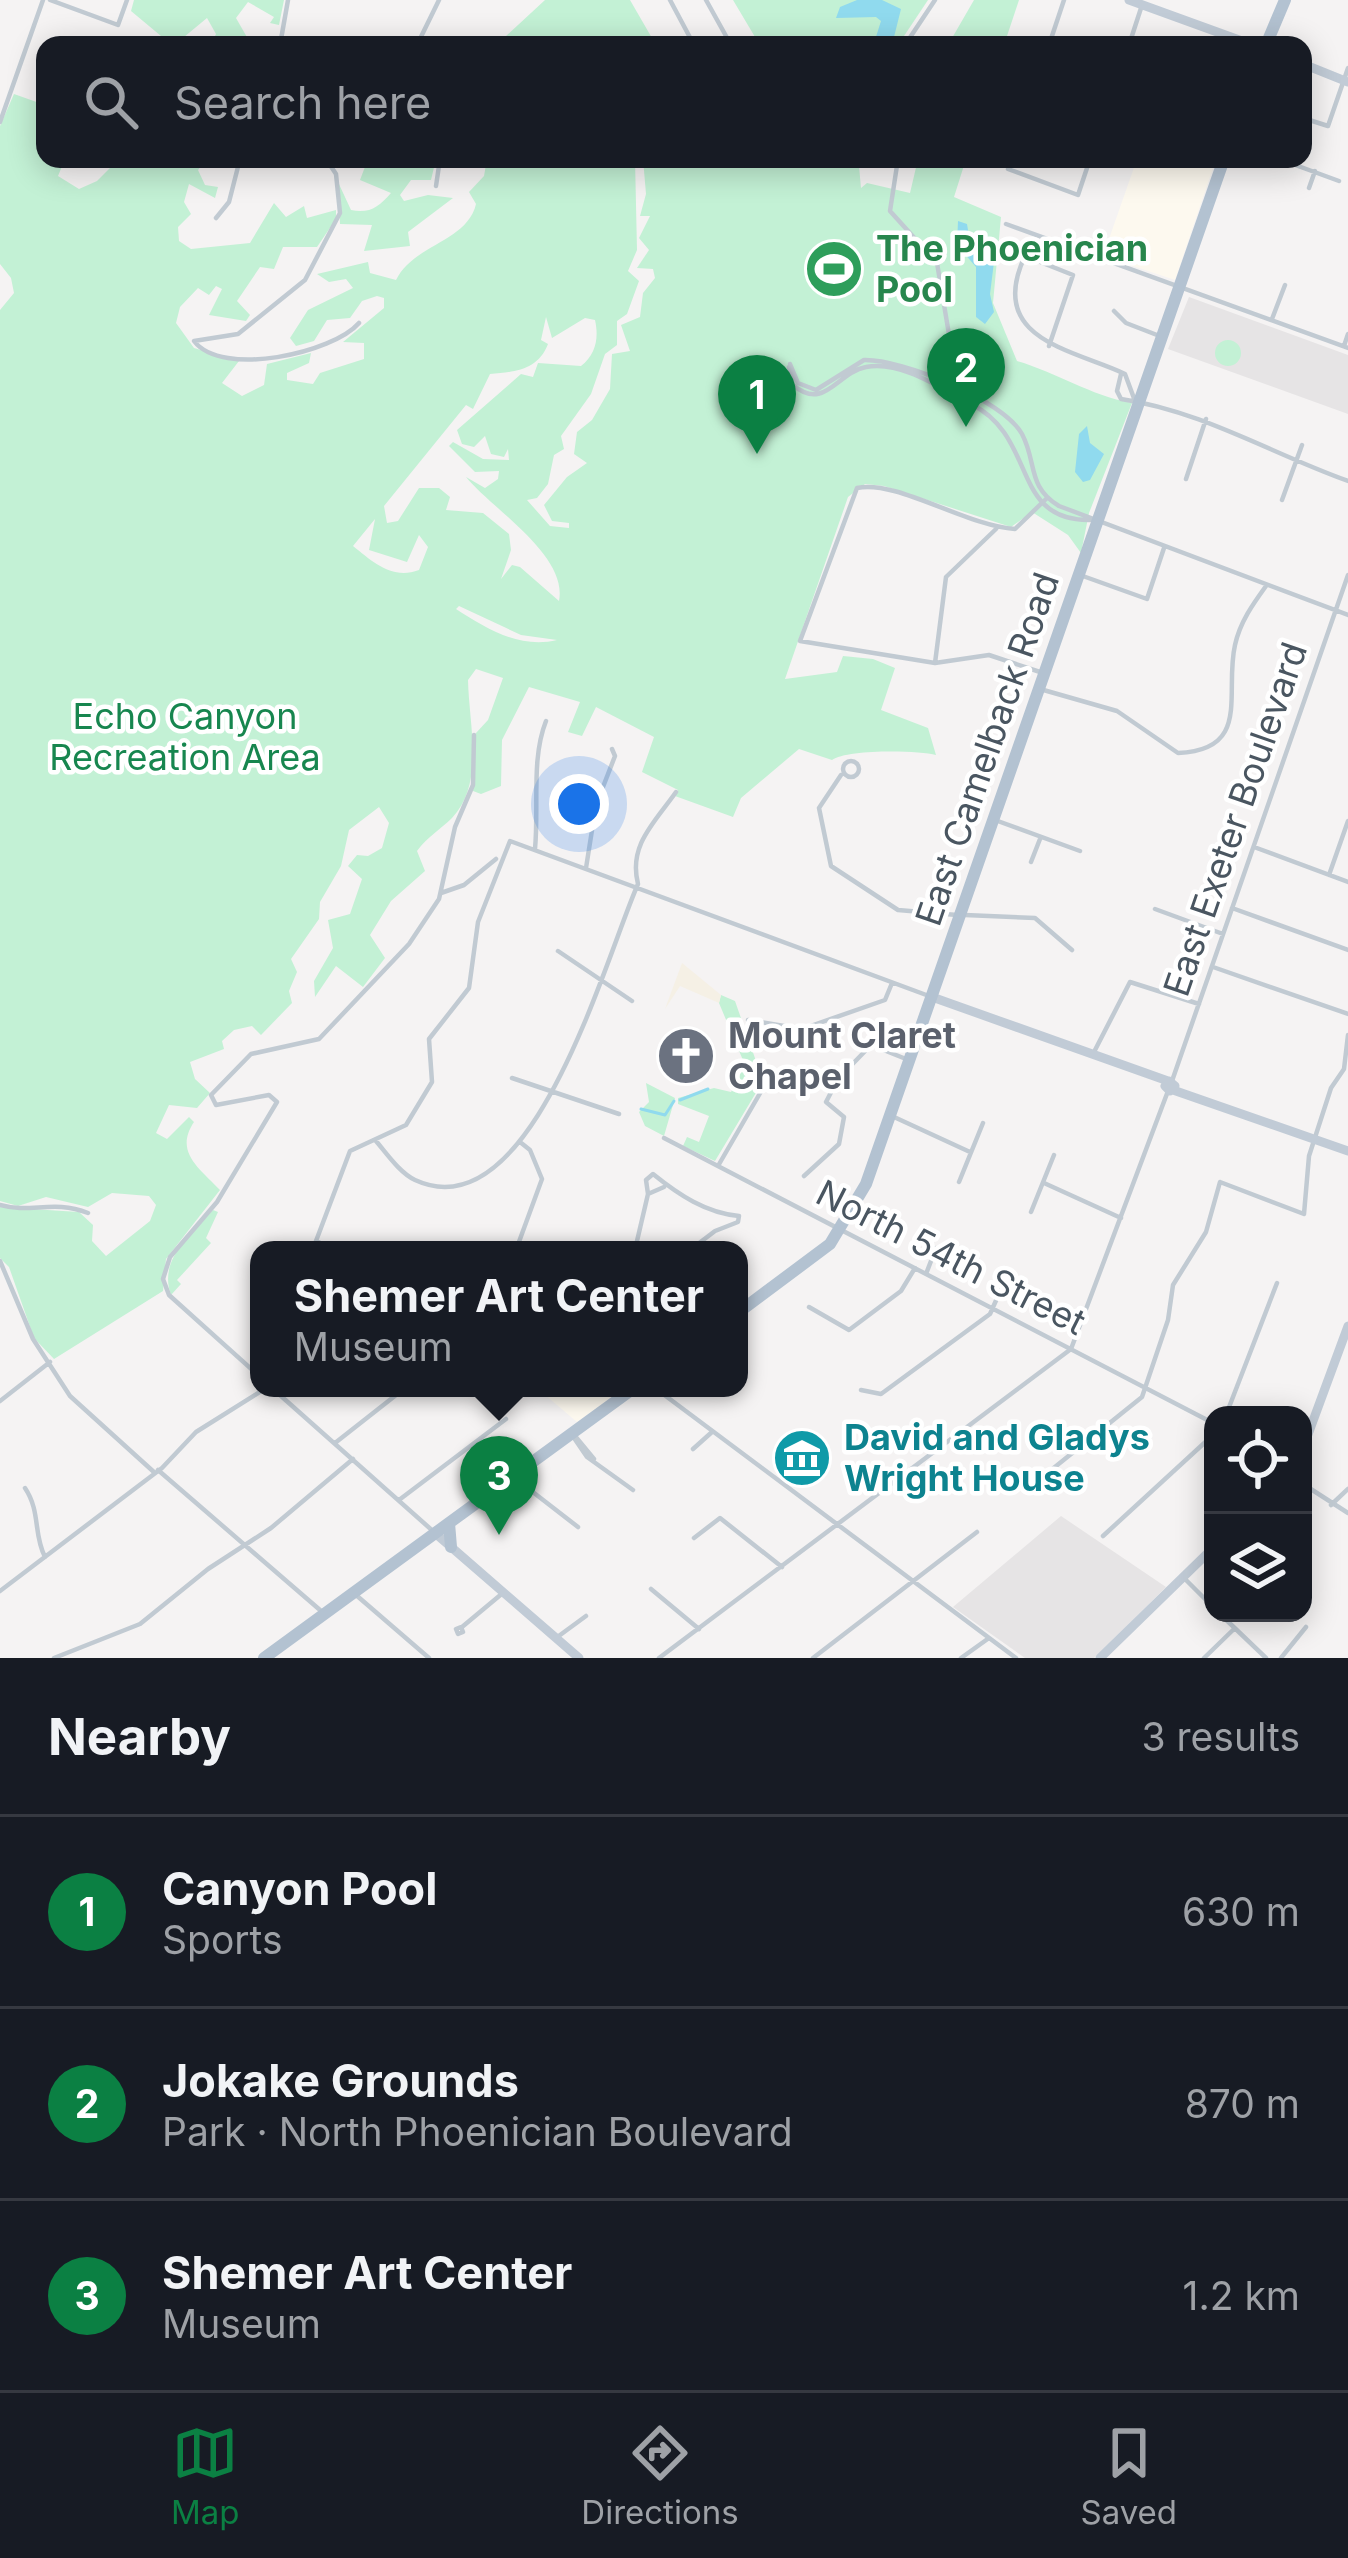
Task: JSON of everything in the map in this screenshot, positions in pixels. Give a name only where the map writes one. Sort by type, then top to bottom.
[{"type":"main road","points":[[1268,36],[1281,0]]},
{"type":"main road","name":"East Camelback Road","points":[[748,1306],[814,1258],[842,1230],[866,1184],[1221,168]]},
{"type":"main road","points":[[264,1658],[621,1397]]},
{"type":"main road","points":[[449,1522],[451,1547]]},
{"type":"street","points":[[0,122],[46,0],[118,25],[127,0]]},
{"type":"street","points":[[282,36],[288,0]]},
{"type":"street","points":[[421,36],[439,0]]},
{"type":"street","points":[[670,0],[689,36]]},
{"type":"street","points":[[706,0],[726,36]]},
{"type":"street","points":[[911,36],[935,0]]},
{"type":"street","points":[[1052,36],[1064,0]]},
{"type":"street","points":[[1129,0],[1227,36]]},
{"type":"street","points":[[1132,36],[1142,5]]},
{"type":"street","points":[[1312,67],[1346,76],[1328,126],[1312,121]]},
{"type":"street","points":[[216,218],[229,202],[238,168]]},
{"type":"street","points":[[332,168],[340,212],[305,280],[238,334],[194,341],[226,357],[270,360],[344,336],[359,323]]},
{"type":"street","points":[[436,186],[439,168]]},
{"type":"street","points":[[897,168],[890,211],[938,263],[956,393]]},
{"type":"street","points":[[1008,168],[1078,195],[1087,168]]},
{"type":"street","points":[[1304,168],[1339,181]]},
{"type":"street","points":[[1309,188],[1315,172]]},
{"type":"street","points":[[1006,224],[1346,347],[1348,334]]},
{"type":"street","points":[[1049,346],[1073,274],[1025,256],[1017,294],[1033,335],[1049,346],[1121,372],[1123,387],[1137,401]]},
{"type":"street","points":[[1272,320],[1285,285]]},
{"type":"street","points":[[1114,311],[1126,323],[1162,337]]},
{"type":"street","points":[[956,393],[907,373],[871,366],[853,371],[825,393],[811,395],[793,385],[789,370],[790,364],[798,383],[816,390],[864,360],[891,362],[1009,417],[1021,433],[1031,474],[1045,501],[1348,615]]},
{"type":"street","points":[[1123,387],[1117,396],[1206,419],[1295,462],[1348,481]]},
{"type":"street","points":[[1186,479],[1206,419]]},
{"type":"street","points":[[1282,500],[1302,446]]},
{"type":"street","points":[[1045,501],[1027,523],[998,528],[884,488],[856,488],[800,640],[935,663],[989,655],[1045,674]]},
{"type":"street","points":[[935,663],[946,578],[998,528]]},
{"type":"street","points":[[1080,575],[1147,599],[1164,548]]},
{"type":"street","name":"East Exeter Boulevard","points":[[1071,1349],[1172,1087],[1348,575]]},
{"type":"street","points":[[1040,689],[1120,713],[1178,753],[1215,744],[1233,718],[1236,639],[1267,586]]},
{"type":"street","points":[[536,849],[541,788],[535,762],[546,721]]},
{"type":"street","points":[[250,1368],[169,1295],[163,1279],[170,1257],[217,1202],[277,1102],[269,1095],[216,1106],[211,1095],[250,1054],[273,1047],[308,1046],[325,1034],[409,944],[441,893],[455,827],[473,785],[474,735]]},
{"type":"street","points":[[586,868],[612,749]]},
{"type":"street","points":[[841,775],[819,808],[831,866],[898,910],[982,920],[1035,918],[1072,950]]},
{"type":"street","points":[[376,1142],[415,1180],[453,1187],[485,1177],[520,1142],[552,1091],[599,979],[636,887],[634,862],[646,831],[676,792]]},
{"type":"street","points":[[994,819],[1080,851]]},
{"type":"street","points":[[1329,875],[1348,821]]},
{"type":"street","points":[[1031,862],[1041,837]]},
{"type":"street","points":[[441,893],[464,885],[510,841],[1348,1151]]},
{"type":"street","points":[[1254,848],[1348,882]]},
{"type":"street","points":[[318,1241],[350,1150],[406,1125],[432,1082],[429,1039],[469,988],[478,922],[500,855]]},
{"type":"street","points":[[1232,908],[1348,950]]},
{"type":"street","points":[[1155,909],[1223,934]]},
{"type":"street","points":[[558,951],[632,1001]]},
{"type":"street","points":[[1213,967],[1348,1014]]},
{"type":"street","points":[[748,1020],[787,1030],[815,1027],[885,1000],[892,982]]},
{"type":"street","points":[[1092,1057],[1130,982],[1199,1004]]},
{"type":"street","points":[[1030,1487],[1142,1397],[1168,1320],[1173,1285],[1206,1232],[1220,1182],[1304,1214],[1314,1139],[1330,1088],[1346,1068],[1348,1035]]},
{"type":"street","points":[[804,1176],[838,1144],[844,1117],[826,1102],[841,1075],[871,1045],[910,1060]]},
{"type":"street","points":[[512,1078],[619,1114]]},
{"type":"street","points":[[718,1166],[763,1088]]},
{"type":"street","points":[[891,1116],[970,1152]]},
{"type":"street","points":[[959,1182],[983,1123]]},
{"type":"street","name":"North 54th Street","points":[[664,1138],[1204,1418]]},
{"type":"street","points":[[519,1241],[542,1179],[530,1150],[520,1142]]},
{"type":"street","points":[[1031,1212],[1054,1155]]},
{"type":"street","points":[[637,1241],[650,1174],[664,1187],[716,1215],[739,1216],[735,1224],[702,1241]]},
{"type":"street","points":[[1044,1184],[1121,1218]]},
{"type":"street","points":[[648,1194],[664,1187]]},
{"type":"street","points":[[0,1205],[22,1209],[43,1203],[88,1213]]},
{"type":"street","points":[[715,1231],[716,1215]]},
{"type":"street","points":[[926,1274],[936,1248]]},
{"type":"street","points":[[0,1261],[28,1330],[76,1404],[324,1614]]},
{"type":"street","points":[[809,1307],[848,1330],[901,1292],[915,1268]]},
{"type":"street","points":[[861,1390],[881,1394],[994,1310],[1006,1278]]},
{"type":"street","points":[[1229,1406],[1276,1282]]},
{"type":"street","points":[[1312,1424],[1347,1333]]},
{"type":"street","points":[[659,1658],[1071,1349]]},
{"type":"street","points":[[0,1401],[50,1362]]},
{"type":"street","points":[[0,1592],[156,1471],[196,1432],[254,1397]]},
{"type":"street","points":[[280,1397],[579,1658]]},
{"type":"street","points":[[335,1443],[394,1397]]},
{"type":"street","points":[[667,1397],[1016,1658]]},
{"type":"street","points":[[399,1500],[506,1419]]},
{"type":"street","points":[[693,1449],[712,1432]]},
{"type":"street","points":[[571,1433],[594,1459],[634,1490]]},
{"type":"street","points":[[1103,1535],[1204,1443]]},
{"type":"street","points":[[54,1658],[140,1624],[353,1460]]},
{"type":"street","points":[[513,1476],[578,1527]]},
{"type":"street","points":[[25,1488],[38,1511],[37,1537],[45,1557]]},
{"type":"street","points":[[1331,1505],[1348,1489]]},
{"type":"street","points":[[1312,1491],[1348,1514]]},
{"type":"street","points":[[694,1538],[720,1518],[782,1567]]},
{"type":"street","points":[[813,1658],[977,1532]]},
{"type":"street","points":[[1100,1658],[1204,1557]]},
{"type":"street","points":[[1183,1577],[1204,1598]]},
{"type":"street","points":[[651,1589],[699,1629]]},
{"type":"street","points":[[462,1627],[504,1592]]},
{"type":"street","points":[[353,1593],[429,1658]]},
{"type":"street","points":[[556,1638],[586,1616]]},
{"type":"street","points":[[1228,1622],[1266,1658]]},
{"type":"street","points":[[1204,1658],[1234,1628]]},
{"type":"street","points":[[1281,1658],[1306,1628]]},
{"type":"street","points":[[961,1658],[988,1638]]},
{"type":"shaded area","points":[[1134,168],[1213,168],[1175,280],[1103,256]]},
{"type":"shaded area","points":[[1189,297],[1348,355],[1348,414],[1168,349]]},
{"type":"shaded area","points":[[548,1397],[612,1397],[577,1422]]},
{"type":"shaded area","points":[[1061,1516],[1166,1587],[1094,1658],[1025,1658],[953,1607]]},
{"type":"green space","points":[[134,0],[284,0],[279,25],[270,23],[274,17],[248,2],[236,18],[246,36],[215,36],[207,18],[185,36],[161,36],[131,11]]},
{"type":"green space","points":[[545,0],[630,0],[651,36],[506,36]]},
{"type":"green space","points":[[733,0],[928,0],[904,36],[754,36]]},
{"type":"green space","points":[[974,0],[1019,0],[1007,36],[953,36]]},
{"type":"green space","name":"Echo Canyon Recreation Area","points":[[14,94],[36,102],[36,168],[61,168],[58,176],[79,189],[110,168],[200,168],[205,185],[218,187],[215,198],[189,184],[184,202],[191,214],[178,227],[179,241],[191,249],[250,243],[274,203],[286,217],[304,206],[307,218],[336,210],[336,219],[317,247],[283,247],[274,269],[260,267],[237,301],[250,315],[246,321],[209,315],[222,289],[216,286],[209,295],[198,288],[180,307],[176,323],[194,348],[239,361],[222,383],[242,396],[264,385],[267,364],[311,353],[309,363],[287,373],[287,380],[313,384],[320,373],[364,359],[364,343],[343,342],[384,308],[384,298],[362,301],[350,318],[327,320],[314,341],[296,346],[290,338],[308,310],[353,288],[346,279],[329,282],[317,274],[368,262],[370,273],[396,280],[415,258],[471,217],[476,204],[469,192],[485,168],[635,168],[637,250],[628,271],[639,281],[627,314],[617,321],[617,345],[605,354],[591,394],[561,436],[564,449],[554,455],[548,484],[537,498],[527,500],[550,526],[569,528],[569,523],[552,521],[544,505],[567,477],[587,463],[574,454],[577,432],[592,420],[610,389],[612,354],[630,351],[621,325],[640,317],[643,293],[655,278],[653,269],[637,268],[649,250],[639,238],[650,216],[640,216],[646,194],[644,168],[859,168],[861,188],[867,183],[910,193],[916,168],[963,168],[954,197],[1001,217],[993,303],[1017,361],[1132,403],[1089,513],[1081,553],[1068,535],[1032,512],[1011,527],[884,486],[865,484],[848,497],[785,679],[837,672],[843,656],[873,659],[895,668],[881,710],[928,728],[936,755],[866,752],[832,760],[799,749],[741,798],[733,817],[675,796],[678,790],[642,772],[654,737],[596,707],[582,736],[568,732],[580,702],[529,687],[502,740],[501,786],[481,794],[473,791],[476,733],[488,720],[503,678],[476,669],[468,680],[473,753],[469,788],[452,818],[417,851],[425,871],[391,901],[370,935],[385,958],[363,987],[336,966],[315,997],[314,981],[333,948],[328,920],[350,914],[362,879],[348,866],[357,855],[368,856],[382,848],[389,823],[379,807],[349,830],[341,866],[320,902],[319,919],[291,959],[297,972],[289,991],[292,1003],[261,1035],[252,1026],[234,1030],[222,1041],[224,1049],[190,1062],[195,1079],[210,1093],[197,1108],[169,1105],[156,1133],[167,1139],[189,1117],[194,1122],[188,1151],[220,1190],[166,1259],[163,1291],[54,1359],[34,1338],[9,1267],[0,1258],[0,1207],[79,1212],[93,1225],[92,1241],[106,1256],[150,1221],[156,1205],[149,1196],[112,1193],[88,1207],[46,1197],[18,1206],[0,1201],[0,310],[14,293],[11,278],[0,264],[0,126]],"holes":[[[546,317],[552,338],[585,318],[595,320],[593,351],[581,366],[538,363],[533,377],[521,374],[457,430],[462,444],[474,447],[485,436],[491,454],[504,457],[508,449],[509,460],[483,459],[453,442],[449,446],[475,472],[499,471],[498,479],[485,488],[466,477],[540,550],[559,584],[559,601],[520,567],[512,565],[501,579],[511,550],[509,534],[483,513],[446,510],[450,497],[439,488],[419,488],[398,521],[387,523],[384,506],[466,405],[473,409],[490,374],[517,370],[544,353],[548,344],[541,340]],[[375,519],[369,550],[407,562],[419,535],[428,547],[419,570],[400,573],[383,568],[353,546]],[[459,606],[521,635],[557,640],[517,639],[492,630],[456,609]]]},
{"type":"green space","points":[[365,168],[434,168],[431,180],[411,180],[400,195],[404,201],[428,195],[453,198],[408,232],[410,246],[364,251],[372,225],[340,224],[338,182],[351,210],[373,208],[391,193],[360,180]]},
{"type":"green space","points":[[1228,340],[1241,353],[1228,366],[1215,353]]},
{"type":"green space","points":[[721,995],[735,1001],[763,1081],[715,1161],[683,1146],[687,1137],[699,1142],[709,1116],[678,1104],[678,1098],[714,1088],[731,1092],[745,1065],[719,1003]]},
{"type":"green space","points":[[646,1083],[675,1098],[664,1136],[645,1126],[639,1112],[649,1102]]},
{"type":"green space","points":[[213,1210],[218,1212],[206,1238],[211,1243],[177,1280],[181,1284],[171,1295],[168,1282],[173,1259]]},
{"type":"sand","points":[[682,963],[721,995],[719,1003],[680,986],[665,1009]]},
{"type":"water","points":[[857,0],[882,0],[901,9],[894,36],[876,36],[881,21],[876,17],[836,18],[840,7]]},
{"type":"water","points":[[958,221],[967,224],[970,242],[996,246],[990,294],[994,312],[985,324],[976,317],[976,267],[957,245]]},
{"type":"water","name":"The Phoenician Pool","points":[[826,242],[833,257],[850,262],[850,278],[833,283],[826,298],[820,270]]},
{"type":"water","points":[[1087,426],[1090,443],[1104,454],[1090,480],[1083,482],[1075,472],[1079,434]]},
{"type":"waterway","points":[[680,1100],[708,1089]]},
{"type":"waterway","points":[[641,1109],[665,1115],[674,1101]]},
{"type":"place","name":"The Phoenician Pool","points":[[834,269]]},
{"type":"place","name":"Jokake Grounds","points":[[966,427]]},
{"type":"place","name":"Canyon Pool","points":[[757,454]]},
{"type":"place","name":"Mount Claret Chapel","points":[[686,1056]]},
{"type":"place","name":"David and Gladys Wright House","points":[[802,1458]]},
{"type":"place","name":"Shemer Art Center","points":[[499,1535]]}]
